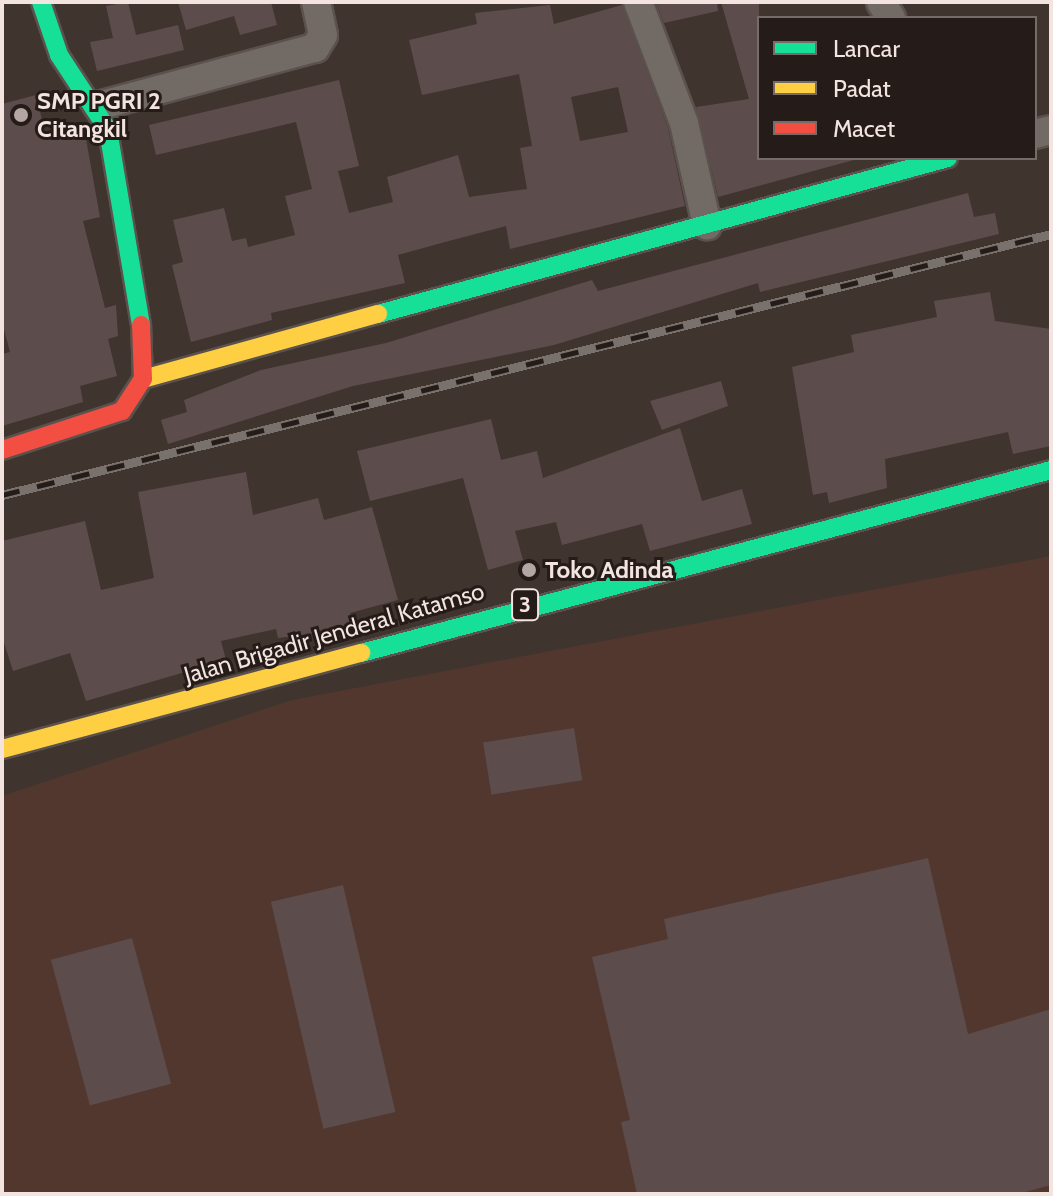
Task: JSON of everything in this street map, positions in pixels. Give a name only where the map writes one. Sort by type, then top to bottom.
[{"type":"main road","points":[[2,450],[105,420],[122,411],[143,379],[123,205],[98,106],[59,55],[41,2]]},
{"type":"main road","points":[[143,379],[941,160]]},
{"type":"main road","name":"Jalan Brigadir Jenderal Katamso","points":[[4,744],[1051,470]]},
{"type":"street","points":[[98,106],[315,48],[323,35],[316,2]]},
{"type":"street","points":[[638,2],[684,123],[707,225]]},
{"type":"shaded area","points":[[1051,556],[1051,1194],[2,1194],[2,796],[292,700]]},
{"type":"building","points":[[128,2],[136,35],[178,25],[184,50],[97,71],[90,42],[113,38],[106,6]]},
{"type":"building","points":[[178,2],[271,2],[277,25],[240,35],[234,16],[186,30]]},
{"type":"building","points":[[656,2],[717,2],[718,11],[664,23]]},
{"type":"building","points":[[721,2],[759,2],[757,160],[854,160],[718,197],[696,107],[749,99]]},
{"type":"building","points":[[550,5],[554,24],[622,5],[668,128],[685,206],[510,249],[506,226],[445,242],[398,255],[405,283],[271,313],[272,320],[191,342],[172,265],[183,262],[173,220],[224,208],[232,241],[246,238],[248,247],[295,235],[285,196],[312,189],[296,122],[156,155],[149,125],[339,80],[359,166],[338,171],[349,213],[393,202],[387,177],[458,155],[469,197],[527,189],[520,148],[532,146],[519,74],[422,95],[409,40],[477,24],[475,13]],"holes":[[[618,87],[628,132],[580,141],[571,97]]]},
{"type":"building","points":[[36,95],[45,132],[77,125],[86,139],[100,217],[83,221],[105,308],[116,305],[118,336],[108,339],[117,376],[80,386],[83,402],[2,426],[2,354],[10,352],[2,322],[2,104]]},
{"type":"building","points":[[968,193],[974,217],[995,213],[999,234],[760,292],[758,283],[554,345],[353,386],[168,444],[161,420],[187,412],[184,400],[261,370],[386,343],[592,280],[598,291]]},
{"type":"building","points":[[990,292],[995,321],[1051,329],[1051,446],[1013,454],[1008,432],[885,459],[887,488],[829,503],[827,492],[813,495],[792,367],[854,352],[851,335],[937,317],[934,301]]},
{"type":"building","points":[[721,381],[728,406],[662,430],[650,401]]},
{"type":"building","points":[[491,419],[501,460],[537,451],[543,478],[680,428],[702,501],[742,489],[752,524],[650,551],[642,524],[562,545],[556,522],[515,531],[523,560],[488,570],[463,478],[370,501],[357,451]]},
{"type":"building","points":[[246,472],[253,515],[318,498],[324,520],[372,507],[398,600],[350,613],[353,624],[326,632],[278,638],[276,629],[221,641],[226,660],[86,701],[70,653],[13,671],[2,636],[2,541],[85,521],[101,590],[154,578],[138,492]]},
{"type":"building","points":[[574,728],[582,780],[491,795],[483,742]]},
{"type":"building","points":[[928,858],[968,1034],[1051,1009],[1051,1185],[1018,1194],[637,1194],[621,1122],[630,1120],[592,957],[668,939],[664,919]]},
{"type":"building","points":[[343,885],[395,1112],[323,1129],[271,902]]},
{"type":"building","points":[[132,938],[171,1084],[90,1106],[51,960]]},
{"type":"railway","points":[[2,495],[1051,234]]},
{"type":"traffic: fast","points":[[41,2],[59,55],[108,130],[141,325]]},
{"type":"traffic: fast","points":[[378,314],[941,160]]},
{"type":"traffic: fast","points":[[361,653],[1051,470]]},
{"type":"traffic: slow","points":[[143,379],[378,314]]},
{"type":"traffic: slow","points":[[2,749],[361,653]]},
{"type":"traffic: jam","points":[[2,450],[122,411],[143,379],[141,325]]},
{"type":"place","name":"SMP PGRI 2 Citangkil","points":[[21,115]]},
{"type":"place","name":"Toko Adinda","points":[[529,570]]}]
